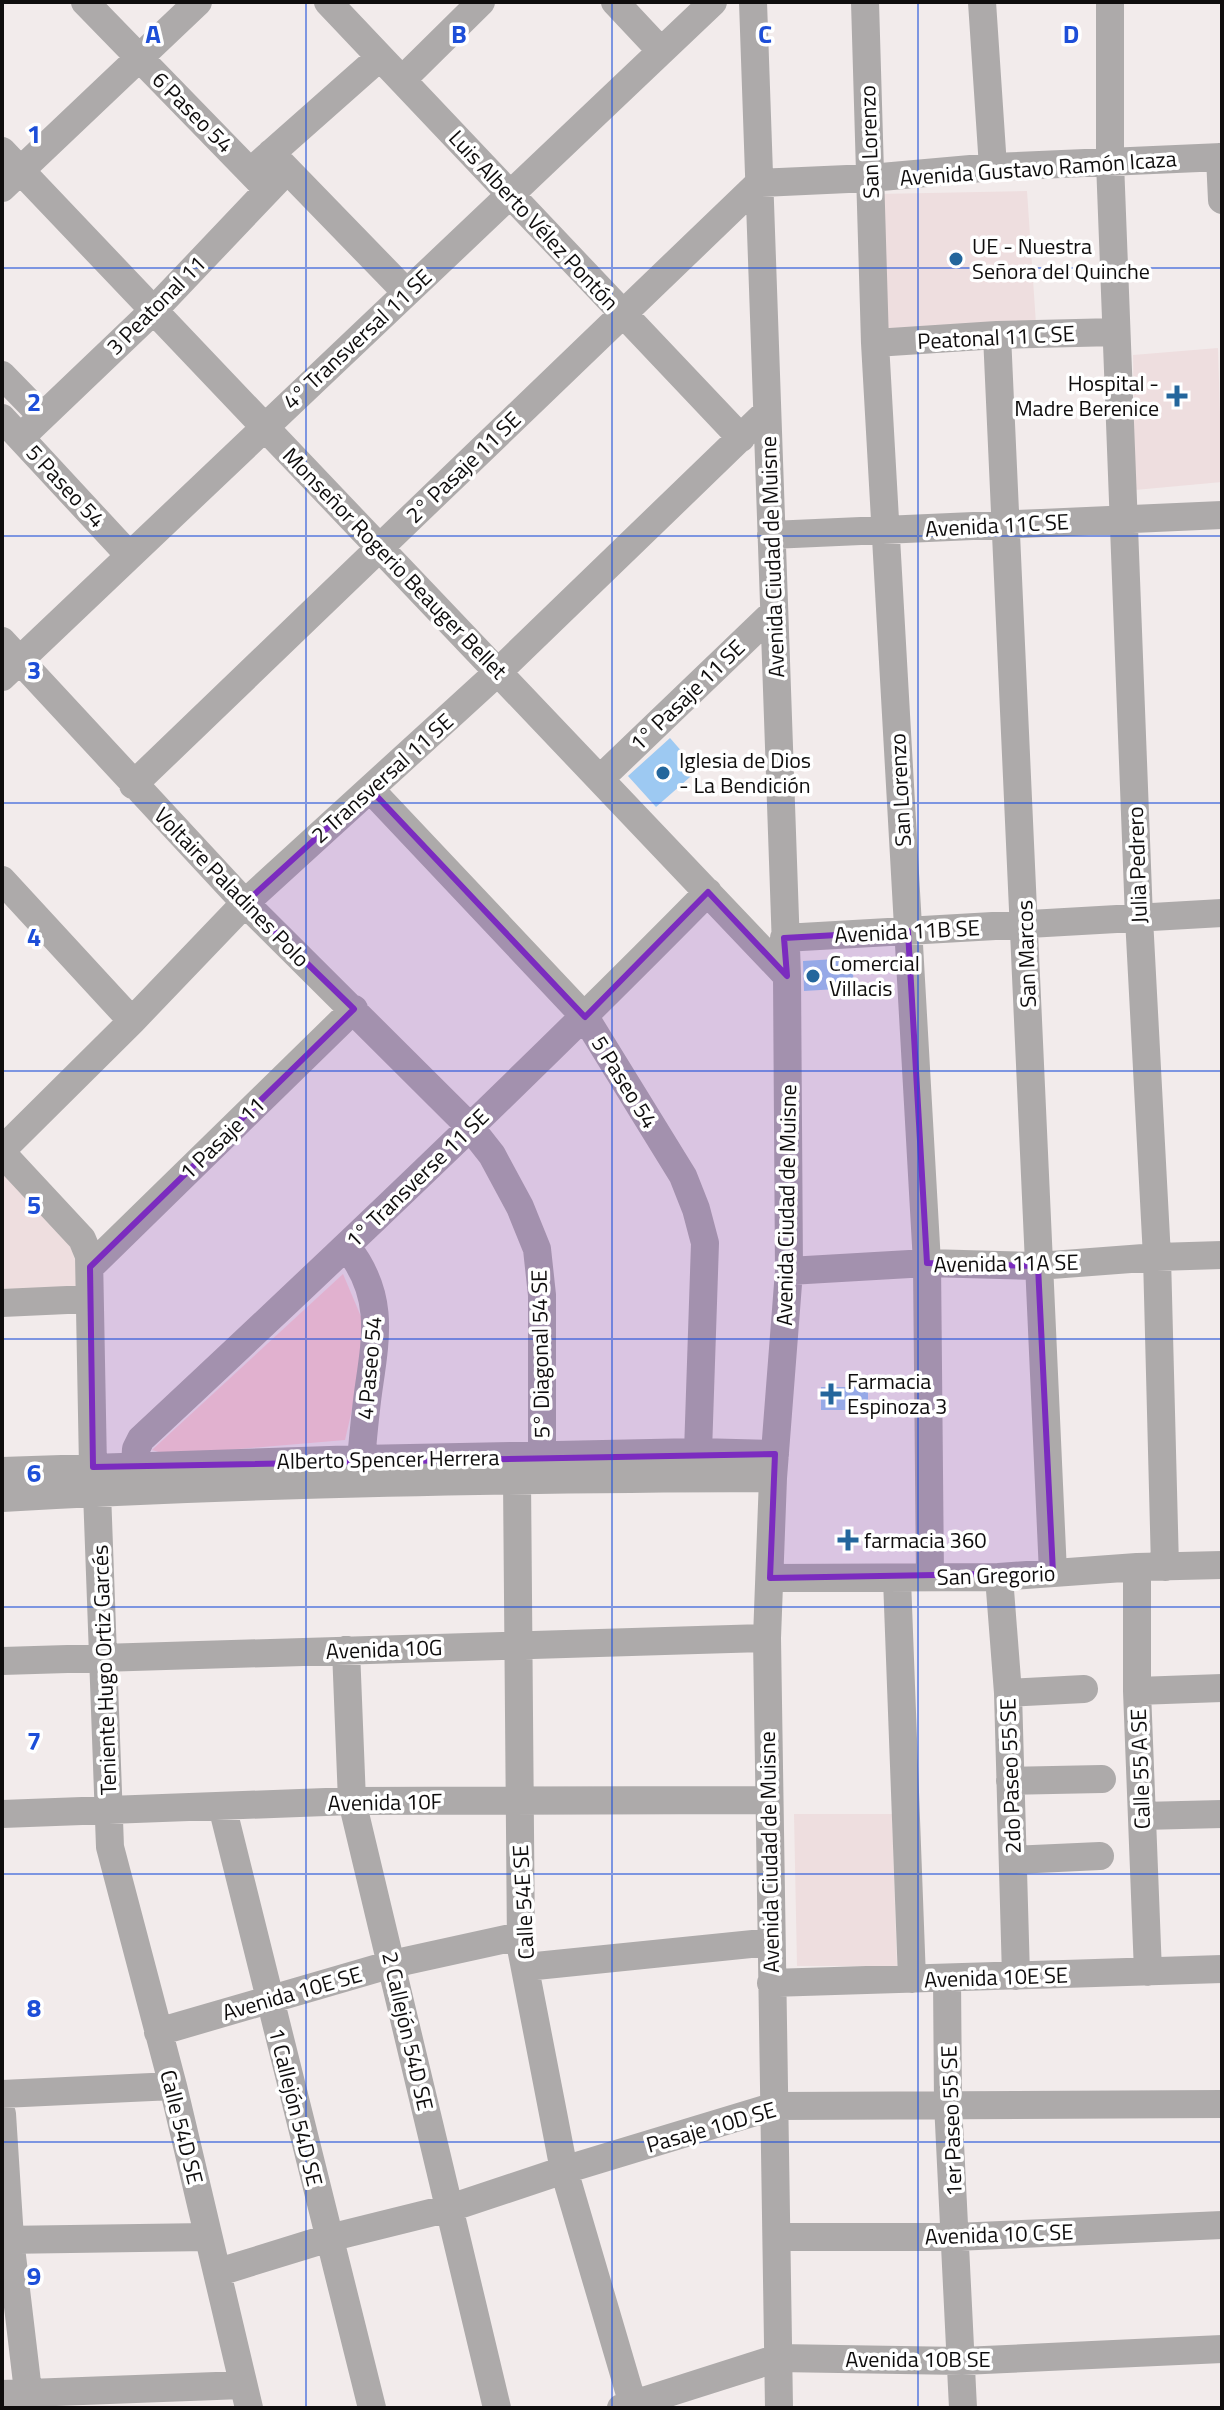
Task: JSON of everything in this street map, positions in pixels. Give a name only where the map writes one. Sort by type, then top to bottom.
[{"type":"street","name":"6 Paseo 54","points":[[85,2],[139,58],[406,292]]},
{"type":"street","points":[[8,170],[139,58],[198,2]]},
{"type":"street","name":"Luis Alberto Vélez Pontón","points":[[328,2],[741,438]]},
{"type":"street","points":[[402,80],[481,2]]},
{"type":"street","points":[[615,2],[661,51]]},
{"type":"street","name":"4° Transversal 11 SE","points":[[8,660],[129,555],[713,2]]},
{"type":"street","name":"Avenida Ciudad de Muisne","points":[[753,2],[787,976],[789,1271],[774,1466],[767,1638],[779,2408]]},
{"type":"street","name":"San Lorenzo","points":[[865,2],[875,343],[927,1263],[930,1577]]},
{"type":"street","points":[[982,2],[993,167]]},
{"type":"street","name":"Julia Pedrero","points":[[1110,2],[1110,162],[1116,332],[1139,918],[1157,1257],[1151,1567]]},
{"type":"street","name":"3 Peatonal 11","points":[[8,424],[154,310],[269,171],[380,57]]},
{"type":"street","points":[[1221,157],[1222,200]]},
{"type":"street","name":"Avenida Gustavo Ramón Icaza","points":[[759,183],[870,178],[993,167],[1221,157]]},
{"type":"street","name":"Monseñor Rogerio Beauger Bellet","points":[[8,170],[154,310],[787,976]]},
{"type":"street","name":"2° Pasaje 11 SE","points":[[133,785],[759,183]]},
{"type":"street","name":"Peatonal 11 C SE","points":[[875,343],[997,335],[1116,332]]},
{"type":"street","name":"San Marcos","points":[[997,335],[1053,1573]]},
{"type":"street","points":[[2,375],[33,407]]},
{"type":"street","name":"2 Transversal 11 SE","points":[[2,1151],[245,903],[498,672],[767,412]]},
{"type":"street","name":"5 Paseo 54","points":[[8,424],[129,555]]},
{"type":"street","name":"Avenida 11C SE","points":[[771,535],[1222,515]]},
{"type":"street","name":"1° Pasaje 11 SE","points":[[600,779],[774,612]]},
{"type":"street","name":"Voltaire Paladines Polo","points":[[8,660],[245,903],[470,1127]]},
{"type":"street","name":"5 Paseo 54","points":[[370,789],[585,1017],[683,1176],[705,1243],[698,1452]]},
{"type":"street","points":[[2,880],[132,1021]]},
{"type":"street","name":"1° Transverse 11 SE","points":[[135,1466],[136,1449],[141,1439],[347,1247],[585,1017],[708,892]]},
{"type":"street","name":"Avenida 11B SE","points":[[784,938],[1222,913]]},
{"type":"street","name":"1 Pasaje 11","points":[[90,1267],[354,1009]]},
{"type":"street","name":"5° Diagonal 54 SE","points":[[470,1127],[492,1155],[520,1207],[537,1249],[542,1295],[542,1455]]},
{"type":"street","name":"Teniente Hugo Ortiz Garcés","points":[[2,1151],[82,1239],[90,1267],[110,1847]]},
{"type":"street","name":"4 Paseo 54","points":[[347,1247],[363,1270],[375,1310],[376,1332],[362,1449]]},
{"type":"street","name":"Avenida 11A SE","points":[[789,1271],[927,1263],[1038,1266],[1222,1255]]},
{"type":"street","points":[[2,1303],[89,1299]]},
{"type":"street","name":"Alberto Spencer Herrera","points":[[2,1498],[95,1479],[135,1466],[698,1452],[774,1466]]},
{"type":"street","name":"Alberto Spencer Herrera","points":[[2,1471],[95,1479],[517,1479],[774,1466]]},
{"type":"street","name":"Calle 54E SE","points":[[517,1479],[520,1936],[564,2170],[629,2407]]},
{"type":"street","name":"San Gregorio","points":[[770,1578],[999,1577],[1222,1565]]},
{"type":"street","name":"Calle 55 A SE","points":[[1148,1972],[1137,1691],[1151,1567]]},
{"type":"street","name":"2do Paseo 55 SE","points":[[999,1577],[1008,1693],[1016,1976]]},
{"type":"street","points":[[897,1579],[912,1979]]},
{"type":"street","name":"Avenida 10G","points":[[2,1661],[767,1638]]},
{"type":"street","name":"2 Callejón 54D SE","points":[[346,1650],[352,1801],[497,2408]]},
{"type":"street","points":[[1137,1691],[1222,1688]]},
{"type":"street","points":[[1008,1693],[1084,1689]]},
{"type":"street","points":[[1010,1781],[1102,1779]]},
{"type":"street","name":"Avenida 10F","points":[[2,1814],[352,1801],[768,1800]]},
{"type":"street","name":"1 Callejón 54D SE","points":[[222,1806],[372,2408]]},
{"type":"street","points":[[1142,1816],[1222,1814]]},
{"type":"street","name":"Calle 54D SE","points":[[110,1847],[173,2086],[246,2396]]},
{"type":"street","points":[[1013,1860],[1100,1856]]},
{"type":"street","name":"Avenida 10E SE","points":[[158,2032],[392,1964],[520,1936]]},
{"type":"street","points":[[526,1967],[771,1942]]},
{"type":"street","name":"Avenida 10E SE","points":[[771,1983],[1222,1969]]},
{"type":"street","name":"1er Paseo 55 SE","points":[[947,1978],[948,2103],[963,2408]]},
{"type":"street","points":[[2,2094],[173,2086]]},
{"type":"street","name":"Pasaje 10D SE","points":[[219,2272],[329,2238],[450,2208],[775,2106],[1222,2104]]},
{"type":"street","points":[[2,2114],[6,2240],[20,2398],[246,2396]]},
{"type":"street","name":"Avenida 10 C SE","points":[[777,2237],[955,2237],[1222,2225]]},
{"type":"street","points":[[6,2240],[208,2237]]},
{"type":"street","name":"Avenida 10B SE","points":[[629,2407],[778,2358],[962,2361],[1222,2349]]},
{"type":"highlighted area","points":[[370,789],[585,1017],[708,892],[787,976],[784,938],[908,931],[927,1263],[1038,1266],[1053,1573],[770,1578],[775,1454],[93,1467],[90,1267],[354,1009],[245,903]]},
{"type":"shaded area","name":"UE - Nuestra Señora del Quinche","points":[[1027,191],[1036,324],[882,330],[877,194]]},
{"type":"shaded area","name":"Hospital - Madre Berenice","points":[[1218,348],[1222,482],[1135,490],[1133,355]]},
{"type":"shaded area","points":[[2,1172],[68,1240],[82,1279],[79,1294],[2,1297]]},
{"type":"shaded area","points":[[343,1274],[362,1319],[365,1353],[345,1440],[169,1455],[152,1450]]},
{"type":"shaded area","points":[[794,1814],[892,1814],[897,1966],[797,1966]]},
{"type":"building","name":"Iglesia de Dios - La Bendición","points":[[670,738],[698,770],[656,807],[628,776]]},
{"type":"building","points":[[852,958],[854,988],[804,991],[803,961]]},
{"type":"building","points":[[821,1387],[868,1387],[868,1410],[821,1410]]},
{"type":"place","name":"UE - Nuestra Señora del Quinche","points":[[956,259]]},
{"type":"place","name":"Hospital - Madre Berenice","points":[[1177,396]]},
{"type":"place","name":"Iglesia de Dios - La Bendición","points":[[663,773]]},
{"type":"place","name":"Comercial Villacis","points":[[813,976]]},
{"type":"place","name":"Farmacia Espinoza 3","points":[[831,1394]]},
{"type":"place","name":"farmacia 360","points":[[848,1540]]}]
